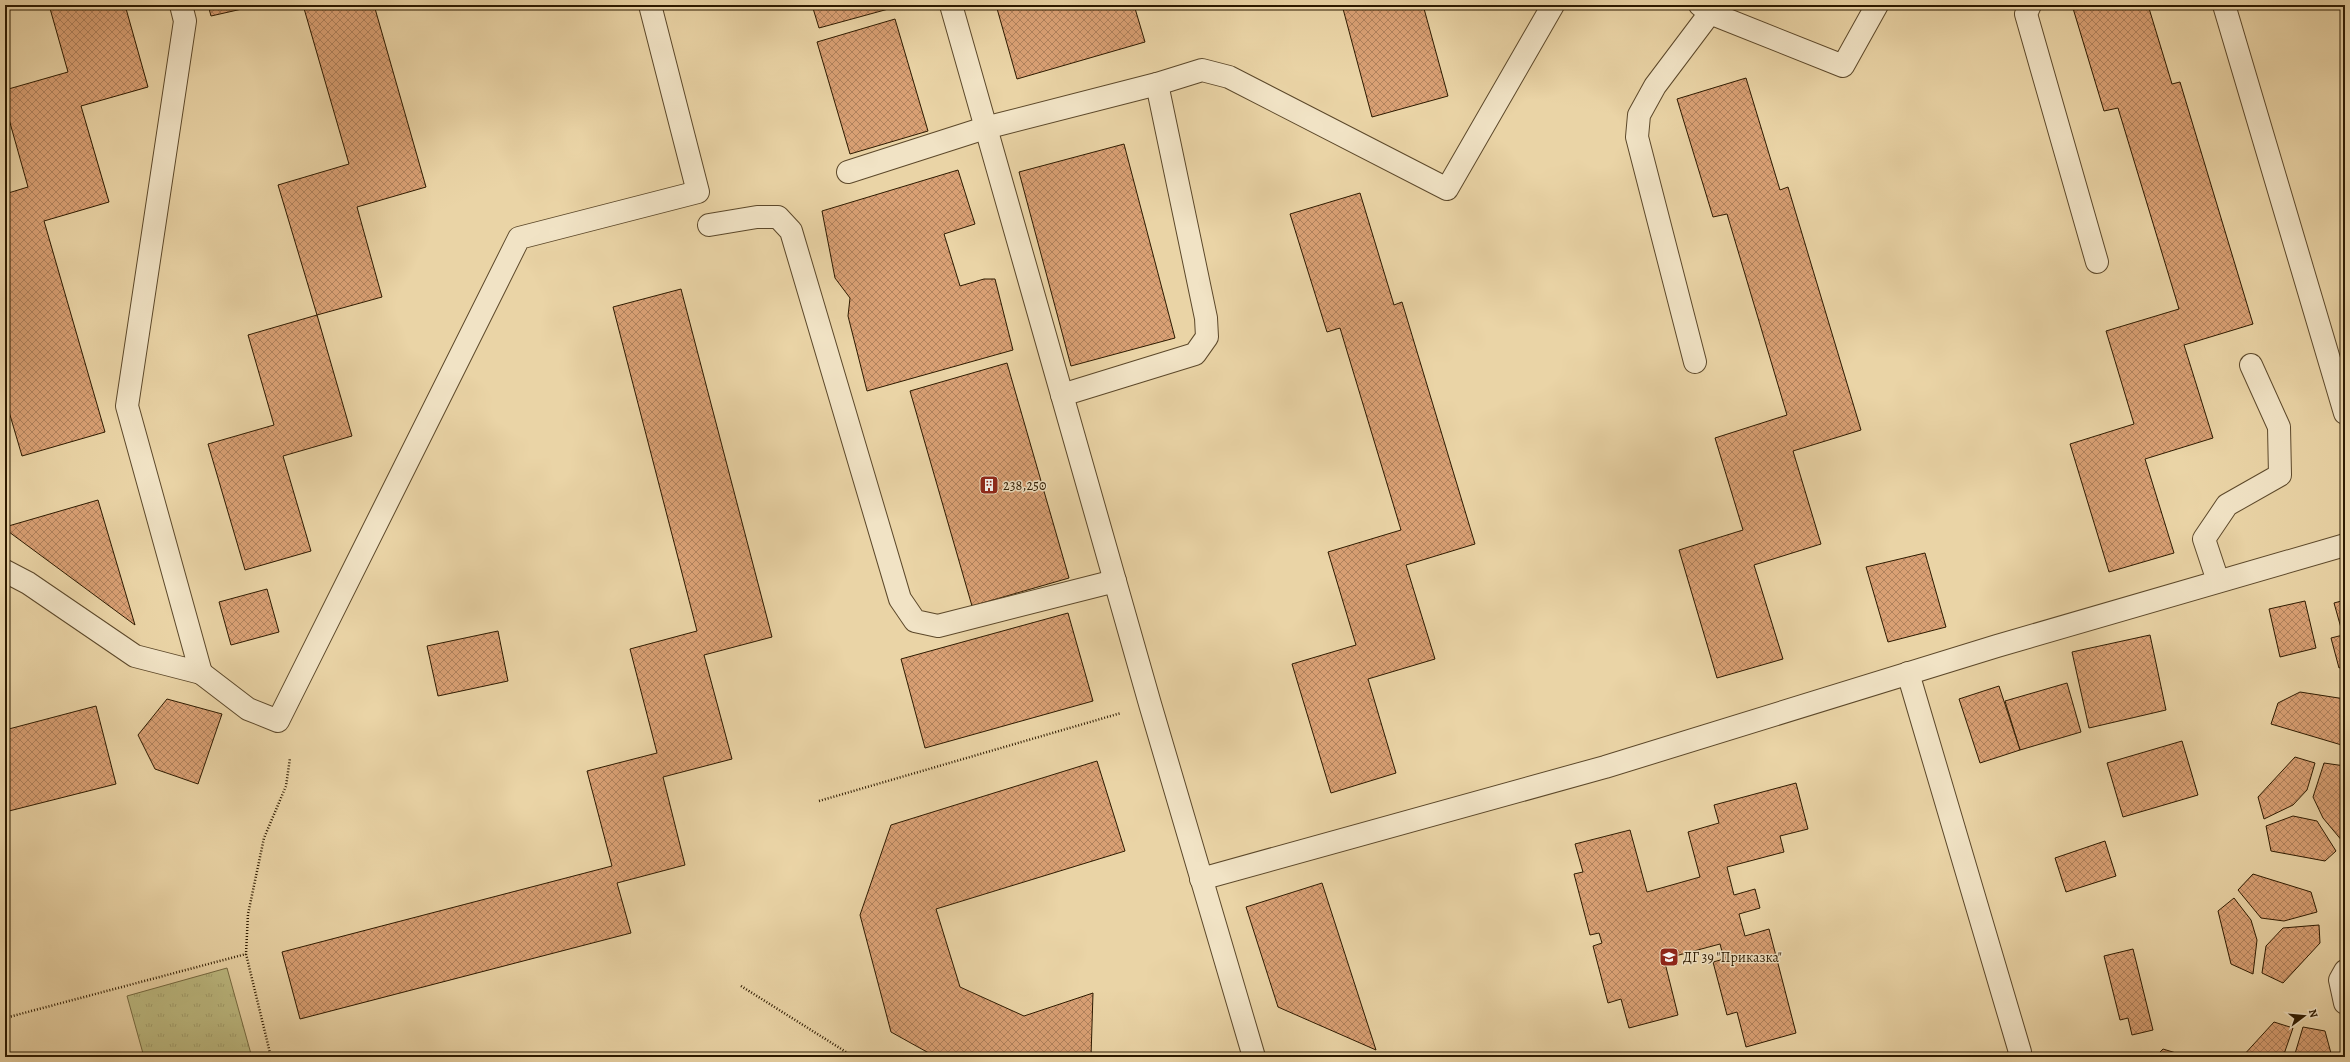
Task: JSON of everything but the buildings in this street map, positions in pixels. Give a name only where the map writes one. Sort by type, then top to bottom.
[{"type":"lane","points":[[181,5],[185,21],[127,406],[201,673]]},
{"type":"lane","points":[[5,571],[28,583],[135,656],[201,673],[248,709],[278,721],[519,238],[698,192],[650,5]]},
{"type":"lane","points":[[951,5],[1150,704],[1254,1057]]},
{"type":"lane","points":[[848,172],[986,128],[1157,84],[1202,70],[1229,77],[1448,189],[1553,5]]},
{"type":"lane","points":[[1695,362],[1637,137],[1639,115],[1655,86],[1705,9],[1843,66],[1877,5]]},
{"type":"lane","points":[[2030,5],[2026,14],[2097,262]]},
{"type":"lane","points":[[2224,5],[2345,413]]},
{"type":"lane","points":[[1062,395],[1195,354],[1207,337],[1206,318],[1157,84]]},
{"type":"lane","points":[[709,225],[758,218],[778,217],[791,230],[900,599],[915,621],[938,626],[1115,581]]},
{"type":"lane","points":[[2218,581],[2204,539],[2227,505],[2280,475],[2279,427],[2251,365]]},
{"type":"lane","points":[[1201,879],[1605,767],[1908,673],[2345,545]]},
{"type":"lane","points":[[1908,673],[2020,1052],[2018,1057]]},
{"type":"lane","points":[[2345,971],[2340,980],[2345,1002]]},
{"type":"path","points":[[819,801],[1150,704]]},
{"type":"path","points":[[271,1057],[246,954],[248,914],[264,838],[286,786],[290,758]]},
{"type":"path","points":[[5,1018],[246,954]]},
{"type":"path","points":[[741,986],[854,1057]]},
{"type":"green space","points":[[227,968],[251,1054],[239,1057],[144,1057],[127,996]]},
{"type":"place","name":"238,250","points":[[989,485]]},
{"type":"place","name":"ДГ 39 \"Приказка\"","points":[[1669,957]]}]
